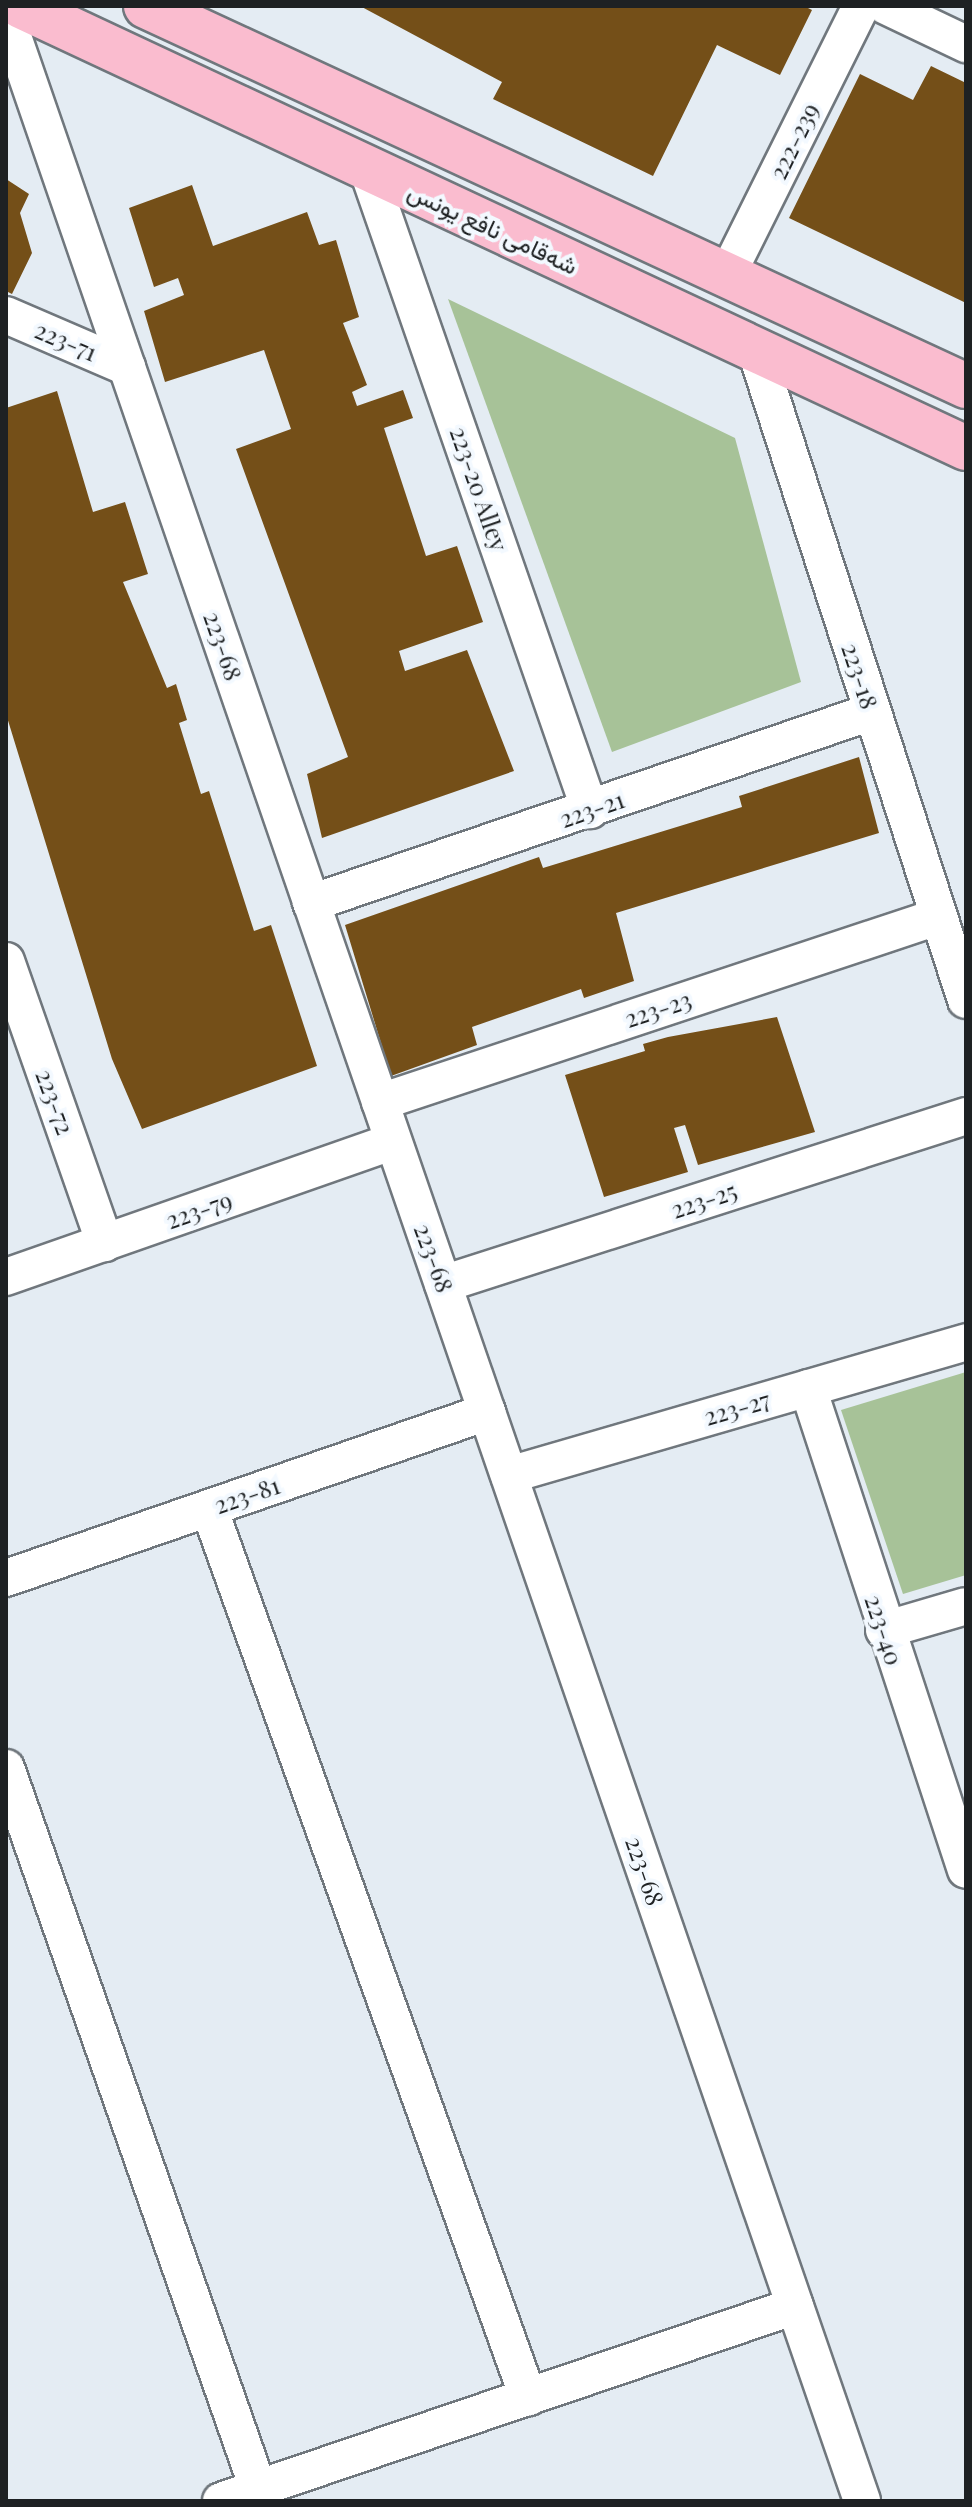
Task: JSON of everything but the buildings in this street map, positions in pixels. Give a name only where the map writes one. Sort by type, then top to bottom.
[{"type":"main road","name":"شەقامی نافع یونس","points":[[21,6],[966,448]]},
{"type":"main road","points":[[146,6],[966,386]]},
{"type":"main road","points":[[248,111],[272,65]]},
{"type":"street","name":"222-239","points":[[727,275],[861,6]]},
{"type":"street","points":[[886,6],[966,44]]},
{"type":"street","name":"223-68","points":[[6,16],[862,2501]]},
{"type":"street","name":"223-20 Alley","points":[[367,168],[590,810]]},
{"type":"street","name":"223-71","points":[[6,315],[127,367]]},
{"type":"street","name":"223-18","points":[[756,351],[937,917],[964,983]]},
{"type":"street","name":"223-21","points":[[311,903],[871,712]]},
{"type":"street","name":"223-23","points":[[380,1102],[937,917]]},
{"type":"street","name":"223-72","points":[[6,961],[12,998],[105,1243]]},
{"type":"street","name":"223-25","points":[[443,1284],[966,1116]]},
{"type":"street","name":"223-79","points":[[6,1277],[392,1142]]},
{"type":"street","name":"223-27","points":[[509,1475],[966,1342]]},
{"type":"street","name":"223-40","points":[[808,1388],[884,1630],[966,1870]]},
{"type":"street","name":"223-81","points":[[6,1578],[487,1412]]},
{"type":"street","points":[[209,1508],[528,2397]]},
{"type":"street","points":[[884,1630],[966,1606]]},
{"type":"street","points":[[6,1768],[20,1853],[258,2488]]},
{"type":"street","points":[[221,2501],[795,2306]]},
{"type":"green space","points":[[448,299],[735,438],[801,682],[612,752]]},
{"type":"green space","points":[[966,1372],[966,1575],[903,1594],[841,1410]]}]
